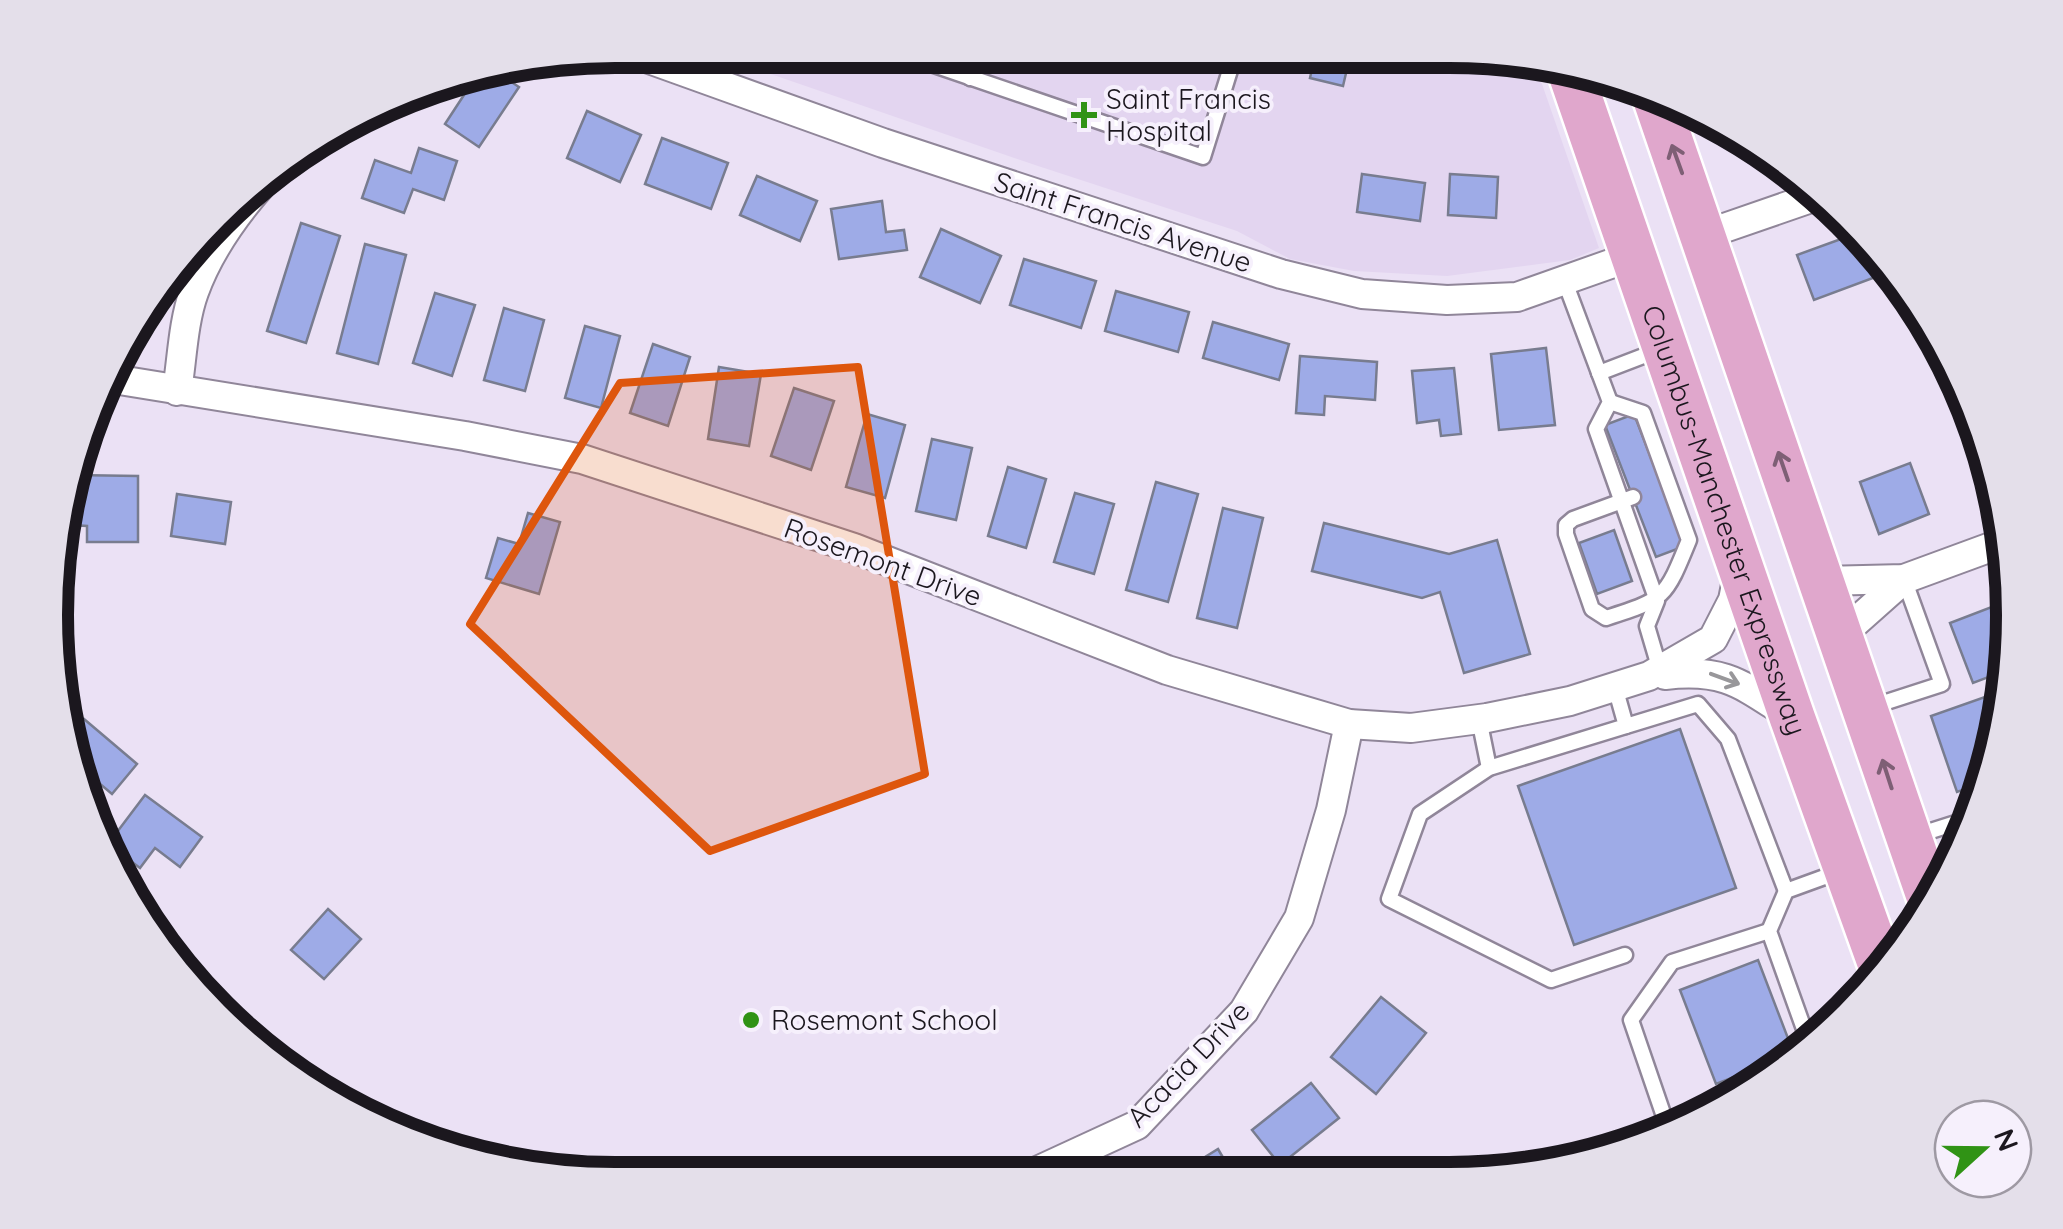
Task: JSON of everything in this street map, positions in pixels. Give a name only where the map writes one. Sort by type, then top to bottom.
[{"type":"main road","name":"Columbus-Manchester Expressway","points":[[1574,82],[1665,348],[1696,516],[1740,565],[1877,953]]},
{"type":"main road","points":[[1660,110],[1925,883]]},
{"type":"street","name":"Saint Francis Avenue","points":[[680,68],[1281,274],[1362,294],[1447,300],[1517,297],[1633,256]]},
{"type":"street","points":[[1704,236],[1805,200]]},
{"type":"street","points":[[177,392],[193,294],[230,226]]},
{"type":"street","name":"Rosemont Drive","points":[[120,381],[466,436],[582,459],[854,548],[1167,670],[1349,724],[1410,728],[1479,719],[1570,701],[1655,673],[1713,638],[1734,600],[1740,565]]},
{"type":"street","points":[[1822,581],[1904,579],[1991,547]]},
{"type":"street","points":[[1841,635],[1904,579]]},
{"type":"street","name":"Rosemont Drive","points":[[1655,673],[1720,675],[1792,717]]},
{"type":"street","name":"Acacia Drive","points":[[1056,1162],[1136,1125],[1244,1011],[1299,918],[1331,810],[1349,724]]},
{"type":"lane","points":[[941,68],[1203,157],[1231,68]]},
{"type":"lane","points":[[970,78],[973,68]]},
{"type":"lane","points":[[1565,282],[1610,402],[1596,429],[1612,459],[1641,537],[1657,602]]},
{"type":"lane","points":[[1599,373],[1665,348]]},
{"type":"lane","points":[[1610,402],[1643,413],[1665,484],[1696,516],[1676,572],[1647,626],[1655,673]]},
{"type":"lane","points":[[1627,498],[1573,519],[1566,525],[1566,534],[1592,609],[1598,616],[1606,618],[1657,602]]},
{"type":"lane","points":[[1866,708],[1942,684],[1904,579]]},
{"type":"lane","points":[[1614,687],[1626,726]]},
{"type":"lane","points":[[1626,955],[1551,980],[1389,899],[1420,814],[1489,768],[1698,704],[1728,739],[1786,890],[1769,931],[1805,1029]]},
{"type":"lane","points":[[1479,719],[1489,768]]},
{"type":"lane","points":[[1909,838],[1954,824]]},
{"type":"lane","points":[[1786,890],[1846,869]]},
{"type":"lane","points":[[1664,1117],[1631,1020],[1672,962],[1769,931]]},
{"type":"highlighted area","points":[[858,367],[925,774],[710,851],[470,624],[620,383]]},
{"type":"shaded area","points":[[754,68],[1449,68],[1539,75],[1599,248],[1570,260],[1447,276],[1354,271],[1290,259],[1237,231]]},
{"type":"building","points":[[1312,68],[1347,68],[1343,86],[1310,78]]},
{"type":"building","points":[[506,78],[519,87],[479,147],[445,124],[469,87]]},
{"type":"building","points":[[587,111],[641,135],[620,182],[567,158]]},
{"type":"building","points":[[662,138],[728,163],[711,209],[645,184]]},
{"type":"building","points":[[419,148],[457,161],[444,200],[413,189],[404,213],[362,198],[375,160],[411,173]]},
{"type":"building","points":[[1362,174],[1425,183],[1420,221],[1357,212]]},
{"type":"building","points":[[1450,174],[1498,177],[1496,218],[1448,215]]},
{"type":"building","points":[[757,176],[817,201],[800,241],[740,215]]},
{"type":"building","points":[[882,201],[886,232],[904,230],[907,250],[839,259],[831,209]]},
{"type":"building","points":[[301,223],[340,236],[306,343],[267,331]]},
{"type":"building","points":[[941,229],[1001,256],[980,303],[920,277]]},
{"type":"building","points":[[1844,238],[1878,276],[1814,300],[1797,255]]},
{"type":"building","points":[[365,244],[406,255],[378,364],[337,353]]},
{"type":"building","points":[[1024,259],[1096,281],[1081,328],[1010,305]]},
{"type":"building","points":[[1116,291],[1189,312],[1178,352],[1105,331]]},
{"type":"building","points":[[435,293],[475,305],[452,376],[413,363]]},
{"type":"building","points":[[504,308],[544,320],[525,391],[484,380]]},
{"type":"building","points":[[1213,322],[1289,344],[1279,380],[1203,358]]},
{"type":"building","points":[[585,326],[620,336],[601,408],[565,398]]},
{"type":"building","points":[[653,344],[690,357],[668,426],[630,413]]},
{"type":"building","points":[[1546,348],[1555,425],[1499,430],[1491,354]]},
{"type":"building","points":[[1300,356],[1377,362],[1375,400],[1325,396],[1324,415],[1296,413]]},
{"type":"building","points":[[719,367],[761,374],[749,446],[708,439]]},
{"type":"building","points":[[1454,368],[1461,434],[1441,436],[1439,420],[1417,423],[1412,371]]},
{"type":"building","points":[[794,388],[834,401],[811,470],[771,456]]},
{"type":"building","points":[[867,414],[905,425],[885,498],[846,487]]},
{"type":"building","points":[[1634,414],[1685,546],[1656,557],[1605,425]]},
{"type":"building","points":[[932,439],[972,448],[956,520],[916,511]]},
{"type":"building","points":[[1910,463],[1929,514],[1879,534],[1860,482]]},
{"type":"building","points":[[1008,467],[1046,479],[1026,548],[988,536]]},
{"type":"building","points":[[85,475],[138,476],[138,542],[87,542],[87,526],[75,525]]},
{"type":"building","points":[[1156,482],[1198,494],[1168,602],[1126,590]]},
{"type":"building","points":[[1075,493],[1114,504],[1094,574],[1054,562]]},
{"type":"building","points":[[177,494],[231,502],[225,544],[171,536]]},
{"type":"building","points":[[1223,508],[1263,518],[1237,628],[1197,618]]},
{"type":"building","points":[[528,513],[560,522],[539,594],[486,578],[498,538],[519,544]]},
{"type":"building","points":[[1324,523],[1449,554],[1497,540],[1530,654],[1464,673],[1440,592],[1422,598],[1312,571]]},
{"type":"building","points":[[1614,530],[1632,581],[1597,594],[1579,543]]},
{"type":"building","points":[[1996,605],[1992,676],[1973,683],[1950,623]]},
{"type":"building","points":[[1989,695],[1966,789],[1957,792],[1931,716]]},
{"type":"building","points":[[84,719],[137,764],[112,794],[93,778],[79,725]]},
{"type":"building","points":[[1680,729],[1736,888],[1574,945],[1518,786]]},
{"type":"building","points":[[145,795],[202,837],[180,867],[155,848],[140,868],[124,856],[114,836]]},
{"type":"building","points":[[328,909],[361,939],[324,979],[291,950]]},
{"type":"building","points":[[1758,960],[1789,1042],[1747,1072],[1716,1084],[1680,990]]},
{"type":"building","points":[[1381,997],[1426,1033],[1376,1094],[1331,1057]]},
{"type":"building","points":[[1311,1083],[1339,1118],[1284,1162],[1278,1162],[1252,1130]]},
{"type":"building","points":[[1218,1149],[1226,1162],[1197,1162]]},
{"type":"place","name":"Saint Francis Hospital","points":[[1084,115]]},
{"type":"place","name":"Rosemont School","points":[[751,1020]]}]
